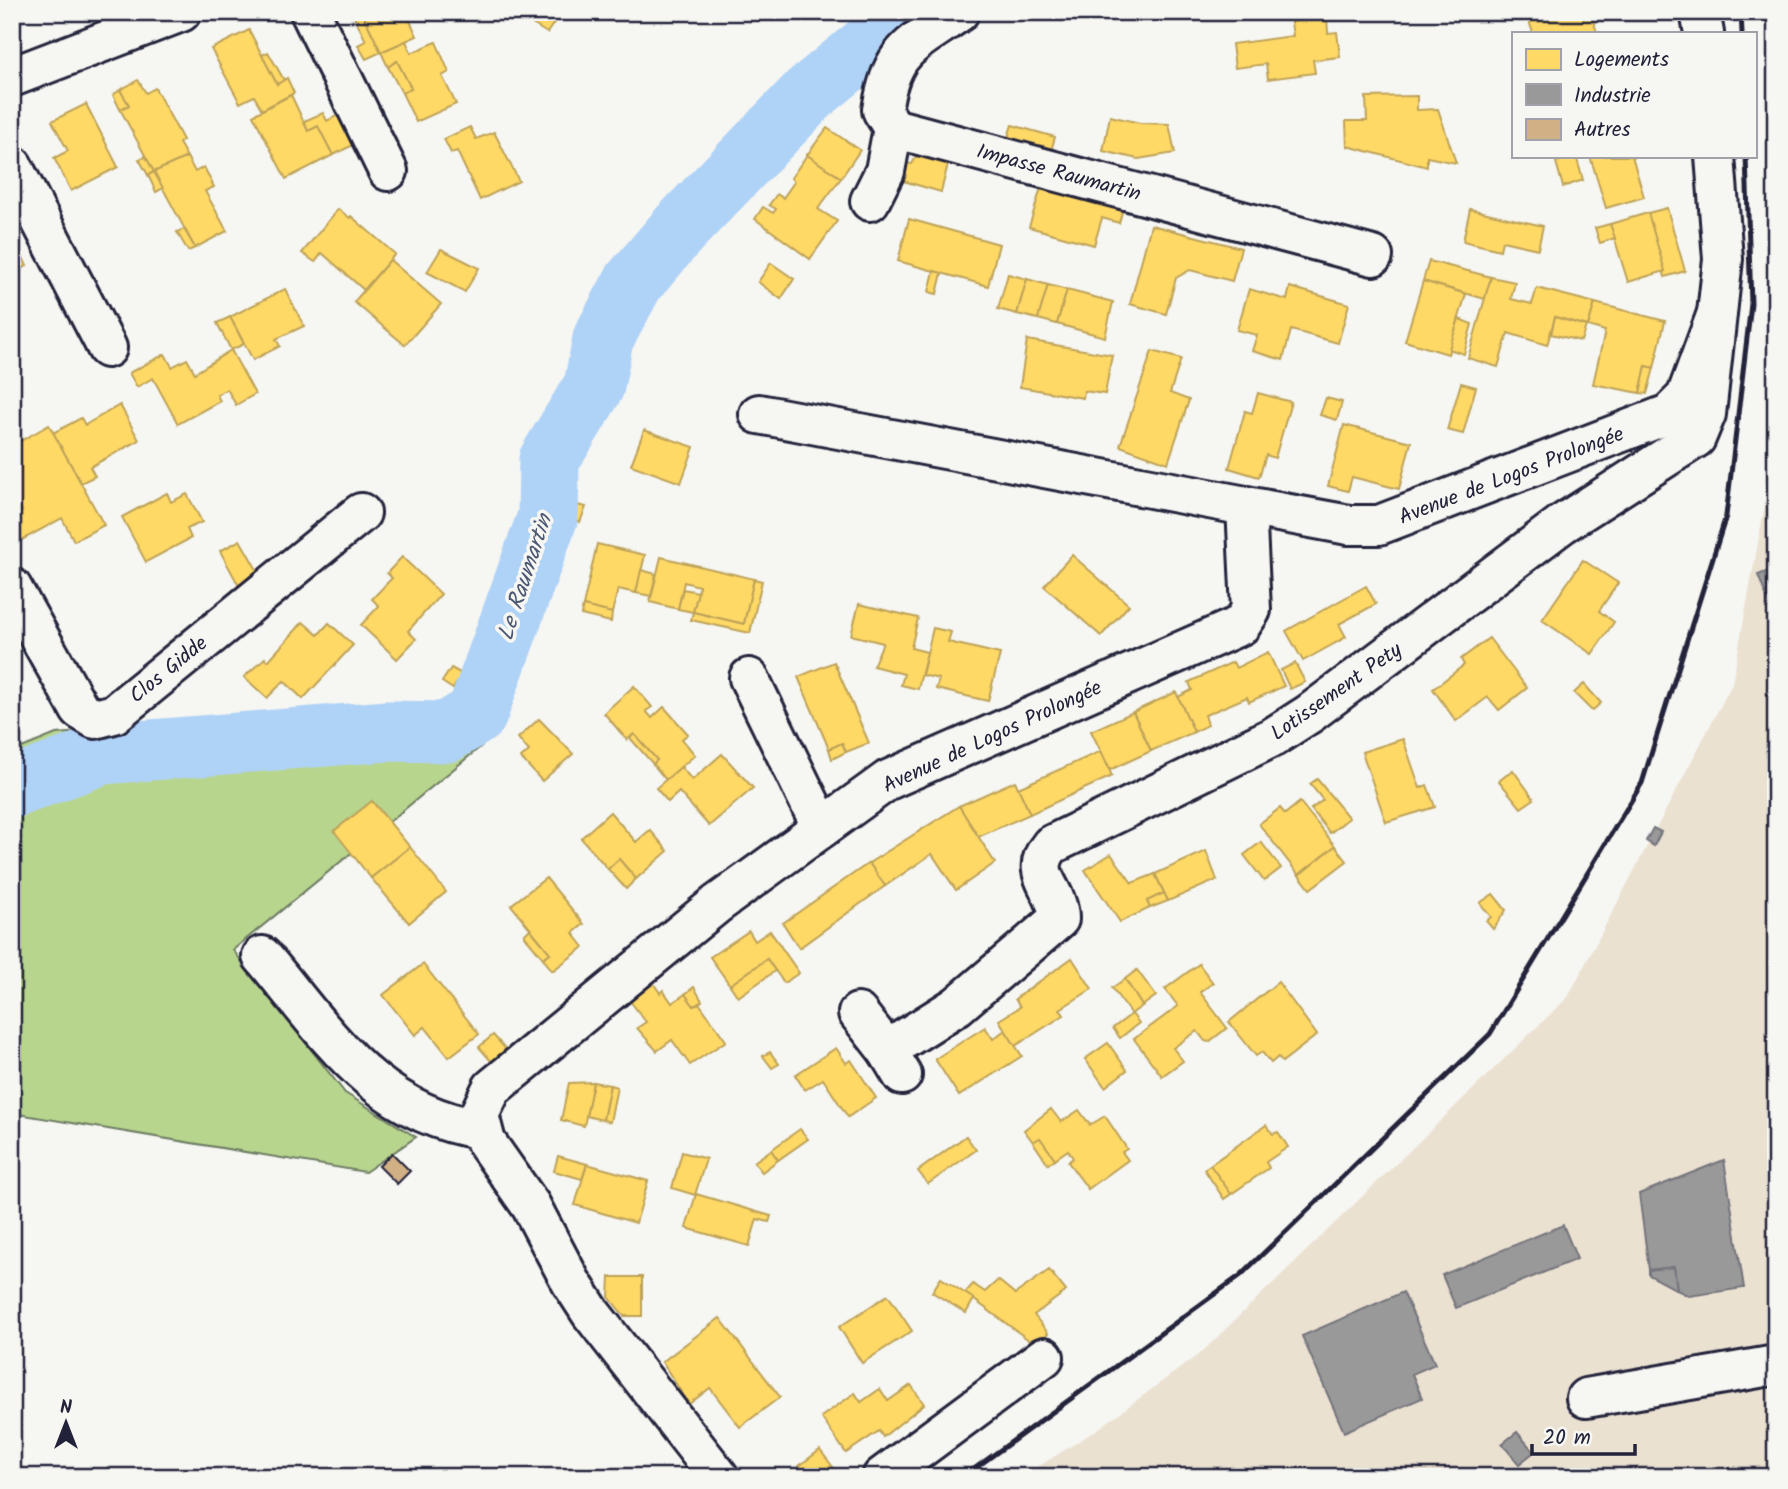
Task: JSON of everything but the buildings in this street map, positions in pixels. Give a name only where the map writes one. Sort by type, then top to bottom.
[{"type":"street","points":[[12,77],[181,12]]},
{"type":"street","points":[[310,12],[387,171]]},
{"type":"street","points":[[870,201],[885,171],[893,128],[882,110],[886,85],[898,55],[958,12]]},
{"type":"street","points":[[1700,12],[1704,32]]},
{"type":"street","name":"Impasse Raumartin","points":[[893,128],[1373,256]]},
{"type":"street","points":[[1715,158],[1723,259],[1717,313]]},
{"type":"street","points":[[12,164],[107,348]]},
{"type":"street","name":"Avenue de Logos Prolongée","points":[[481,1129],[479,1115],[492,1088],[717,904],[904,772],[1241,625],[1251,610],[1246,506],[1349,525],[1379,525],[1668,414],[1686,397],[1717,313]]},
{"type":"street","name":"Lotissement Pety","points":[[858,1013],[895,1062],[1059,919],[1059,908],[1040,870],[1041,857],[1051,845],[1273,737],[1309,714],[1562,524],[1696,438],[1706,414],[1717,313]]},
{"type":"street","points":[[759,414],[1246,506]]},
{"type":"street","name":"Clos Gidde","points":[[12,588],[80,710],[95,719],[104,718],[114,714],[360,513]]},
{"type":"street","points":[[748,678],[822,828]]},
{"type":"street","points":[[262,956],[363,1075],[395,1098],[435,1120],[481,1129],[531,1206],[571,1282],[591,1313],[719,1477]]},
{"type":"street","points":[[882,1477],[1044,1357]]},
{"type":"street","points":[[1586,1398],[1776,1365]]},
{"type":"shaded area","points":[[1776,445],[1776,1477],[1022,1477],[1098,1429],[1202,1352],[1568,997],[1732,684]]},
{"type":"green space","points":[[461,703],[495,735],[233,950],[345,1093],[416,1137],[365,1172],[12,1113],[12,752],[56,734]]},
{"type":"waterway","name":"Le Raumartin","points":[[12,788],[102,754],[388,731],[447,732],[477,714],[548,516],[549,460],[594,386],[603,339],[633,283],[679,229],[810,93],[909,12]]},
{"type":"railway","points":[[1741,12],[1742,32]]},
{"type":"railway","points":[[963,1477],[1241,1275],[1490,1034],[1642,783],[1726,516],[1751,304],[1746,158]]}]
